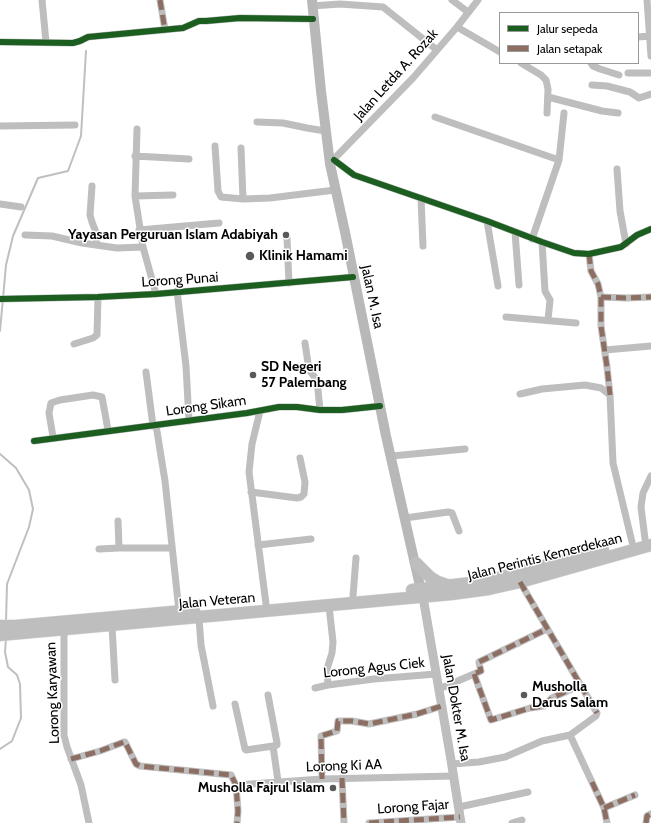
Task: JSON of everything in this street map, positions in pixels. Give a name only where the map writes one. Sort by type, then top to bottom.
[{"type":"highway","points":[[422,593],[451,586],[488,585],[632,542],[649,540]]},
{"type":"highway","name":"Jalan Perintis Kemerdekaan","points":[[422,593],[520,582],[649,540]]},
{"type":"highway","points":[[416,563],[423,572],[430,577],[438,582],[451,586]]},
{"type":"highway","name":"Jalan Veteran","points":[[14,630],[179,611],[353,596],[422,593]]},
{"type":"highway","name":"Jalan Veteran","points":[[14,630],[64,630],[112,626],[329,606],[422,593]]},
{"type":"highway","points":[[0,626],[14,630]]},
{"type":"highway","points":[[0,635],[14,630]]},
{"type":"main road","name":"Jalan M. Isa","points":[[312,3],[325,130],[332,162],[335,190],[345,232],[353,278],[380,406],[422,593]]},
{"type":"street","points":[[42,0],[46,42]]},
{"type":"street","points":[[160,0],[165,30]]},
{"type":"street","points":[[452,0],[468,12]]},
{"type":"street","name":"Jalan Letda A. Rozak","points":[[332,162],[413,78],[478,0]]},
{"type":"street","points":[[647,0],[651,56]]},
{"type":"street","points":[[312,3],[383,4],[437,50]]},
{"type":"street","points":[[0,42],[73,43],[88,37],[183,28],[199,21],[206,20],[240,18],[313,18]]},
{"type":"street","points":[[457,27],[499,51]]},
{"type":"street","points":[[639,37],[650,36]]},
{"type":"street","points":[[522,64],[544,77],[548,89],[547,113]]},
{"type":"street","points":[[591,64],[592,66],[619,74]]},
{"type":"street","points":[[628,73],[651,73]]},
{"type":"street","points":[[592,85],[607,86],[630,92],[639,98],[651,94]]},
{"type":"street","points":[[548,97],[602,111],[618,113]]},
{"type":"street","points":[[532,239],[559,160],[564,113]]},
{"type":"street","points":[[435,117],[559,160]]},
{"type":"street","points":[[257,122],[284,123],[325,130]]},
{"type":"street","points":[[0,126],[75,125]]},
{"type":"street","points":[[137,129],[135,196],[143,247],[156,294]]},
{"type":"street","points":[[215,146],[218,194],[223,198],[270,198],[335,190]]},
{"type":"street","points":[[241,148],[243,199]]},
{"type":"street","points":[[136,156],[188,159]]},
{"type":"street","points":[[332,162],[354,175],[532,239],[574,252],[589,254],[612,250],[621,247],[637,235],[651,229]]},
{"type":"street","points":[[617,170],[620,211],[626,244]]},
{"type":"street","points":[[92,186],[90,215],[97,234],[96,245]]},
{"type":"street","points":[[135,196],[173,195]]},
{"type":"street","points":[[421,198],[423,246]]},
{"type":"street","points":[[0,204],[21,207]]},
{"type":"street","points":[[487,222],[498,286]]},
{"type":"street","points":[[140,230],[219,223]]},
{"type":"street","points":[[515,232],[519,285]]},
{"type":"street","points":[[25,234],[58,237],[117,248],[143,247]]},
{"type":"street","points":[[287,238],[290,283]]},
{"type":"street","points":[[542,242],[545,291],[550,300],[548,320]]},
{"type":"street","points":[[589,254],[591,271],[598,284],[601,297],[601,326],[610,395],[614,463],[632,542]]},
{"type":"street","name":"Lorong Punai","points":[[0,299],[156,294],[177,291],[353,278]]},
{"type":"street","points":[[177,291],[186,366],[189,421]]},
{"type":"street","points":[[74,344],[93,338],[97,335],[98,297]]},
{"type":"street","points":[[601,297],[651,297]]},
{"type":"street","points":[[506,317],[576,323]]},
{"type":"street","points":[[305,342],[309,370],[316,380],[320,410]]},
{"type":"street","points":[[605,350],[651,346]]},
{"type":"street","points":[[146,372],[154,425],[165,481],[179,611]]},
{"type":"street","points":[[520,394],[542,389],[585,385],[601,388],[610,395]]},
{"type":"street","points":[[53,437],[49,413],[51,403],[80,397],[97,395],[102,397],[108,430]]},
{"type":"street","name":"Lorong Sikam","points":[[34,441],[53,437],[189,421],[287,407],[342,410],[380,406]]},
{"type":"street","points":[[260,411],[252,444],[249,466],[266,604]]},
{"type":"street","points":[[392,456],[465,449]]},
{"type":"street","points":[[252,492],[297,498],[301,497],[304,494],[305,482],[300,458]]},
{"type":"street","points":[[649,540],[641,508],[643,493],[651,476]]},
{"type":"street","points":[[406,518],[448,512],[452,513],[459,531]]},
{"type":"street","points":[[118,521],[119,548]]},
{"type":"street","points":[[258,545],[311,540]]},
{"type":"street","points":[[99,549],[172,548]]},
{"type":"street","points":[[353,596],[356,558]]},
{"type":"street","points":[[452,764],[479,762],[505,757],[542,742],[573,733],[596,716],[596,713],[520,582]]},
{"type":"street","name":"Jalan Dokter M. Isa","points":[[422,593],[452,764],[460,820]]},
{"type":"street","points":[[328,685],[326,669],[332,654],[333,642],[329,606]]},
{"type":"street","points":[[199,618],[202,651],[213,706]]},
{"type":"street","points":[[112,626],[115,680]]},
{"type":"street","points":[[439,689],[481,671],[479,662],[547,629]]},
{"type":"street","name":"Lorong Karyawan","points":[[64,630],[64,735],[71,760],[81,785],[90,823]]},
{"type":"street","name":"Lorong Agus Ciek","points":[[315,688],[374,679],[436,674]]},
{"type":"street","points":[[474,674],[491,720],[530,708],[543,707],[552,698],[580,685]]},
{"type":"street","points":[[235,704],[246,750],[277,745],[268,695]]},
{"type":"street","points":[[322,779],[320,736],[337,731],[337,722],[352,721],[369,724],[417,714],[442,706]]},
{"type":"street","points":[[573,733],[604,808],[608,823]]},
{"type":"street","points":[[71,760],[126,742],[136,764],[140,766],[231,775],[236,785],[238,811],[237,823]]},
{"type":"street","points":[[273,746],[278,781]]},
{"type":"street","name":"Lorong Ki AA","points":[[236,785],[278,781],[342,778],[454,776]]},
{"type":"street","points":[[342,778],[344,823]]},
{"type":"street","points":[[459,807],[528,792]]},
{"type":"street","points":[[604,808],[635,795]]},
{"type":"street","points":[[646,823],[647,816],[651,814]]},
{"type":"street","name":"Lorong Fajar","points":[[369,823],[460,820]]},
{"type":"street","points":[[512,823],[522,820]]},
{"type":"waterway","points":[[0,331],[6,265],[13,236],[38,178],[68,171],[81,136],[86,51]]},
{"type":"waterway","points":[[0,454],[16,468],[29,490],[33,509],[29,527],[7,584],[6,621]]},
{"type":"waterway","points":[[0,749],[12,741],[21,718],[20,684],[17,675],[8,667],[5,652],[6,638]]},
{"type":"marked path","points":[[160,0],[165,30]]},
{"type":"marked path","points":[[589,254],[591,271],[598,284],[601,297],[601,326],[610,395]]},
{"type":"marked path","points":[[601,297],[651,297]]},
{"type":"marked path","points":[[520,582],[597,713]]},
{"type":"marked path","points":[[476,673],[481,671],[479,662],[547,629]]},
{"type":"marked path","points":[[474,674],[491,720],[530,708],[544,706],[552,698],[580,685]]},
{"type":"marked path","points":[[322,779],[321,736],[337,731],[338,721],[352,721],[369,724],[417,714],[442,706]]},
{"type":"marked path","points":[[71,759],[125,742],[136,764],[140,766],[231,775],[236,785],[238,811],[237,823]]},
{"type":"marked path","points":[[342,778],[344,823]]},
{"type":"marked path","points":[[592,782],[604,808],[607,823]]},
{"type":"marked path","points":[[604,808],[635,795]]},
{"type":"marked path","points":[[646,823],[647,816],[651,814]]},
{"type":"marked path","points":[[369,823],[460,817]]},
{"type":"cycle path","points":[[0,42],[73,43],[88,37],[183,28],[199,21],[240,18],[313,19]]},
{"type":"cycle path","points":[[334,160],[354,175],[574,253],[589,254],[621,247],[637,235],[651,229]]},
{"type":"cycle path","points":[[0,299],[156,294],[353,277]]},
{"type":"cycle path","points":[[34,441],[247,413],[279,407],[342,410],[380,406]]},
{"type":"place","name":"Yayasan Perguruan Islam Adabiyah","points":[[286,235]]},
{"type":"place","name":"Klinik Hamami","points":[[250,256]]},
{"type":"place","name":"SD Negeri 57 Palembang","points":[[253,375]]},
{"type":"place","name":"Musholla Darus Salam","points":[[524,695]]},
{"type":"place","name":"Musholla Fajrul Islam","points":[[333,788]]}]
